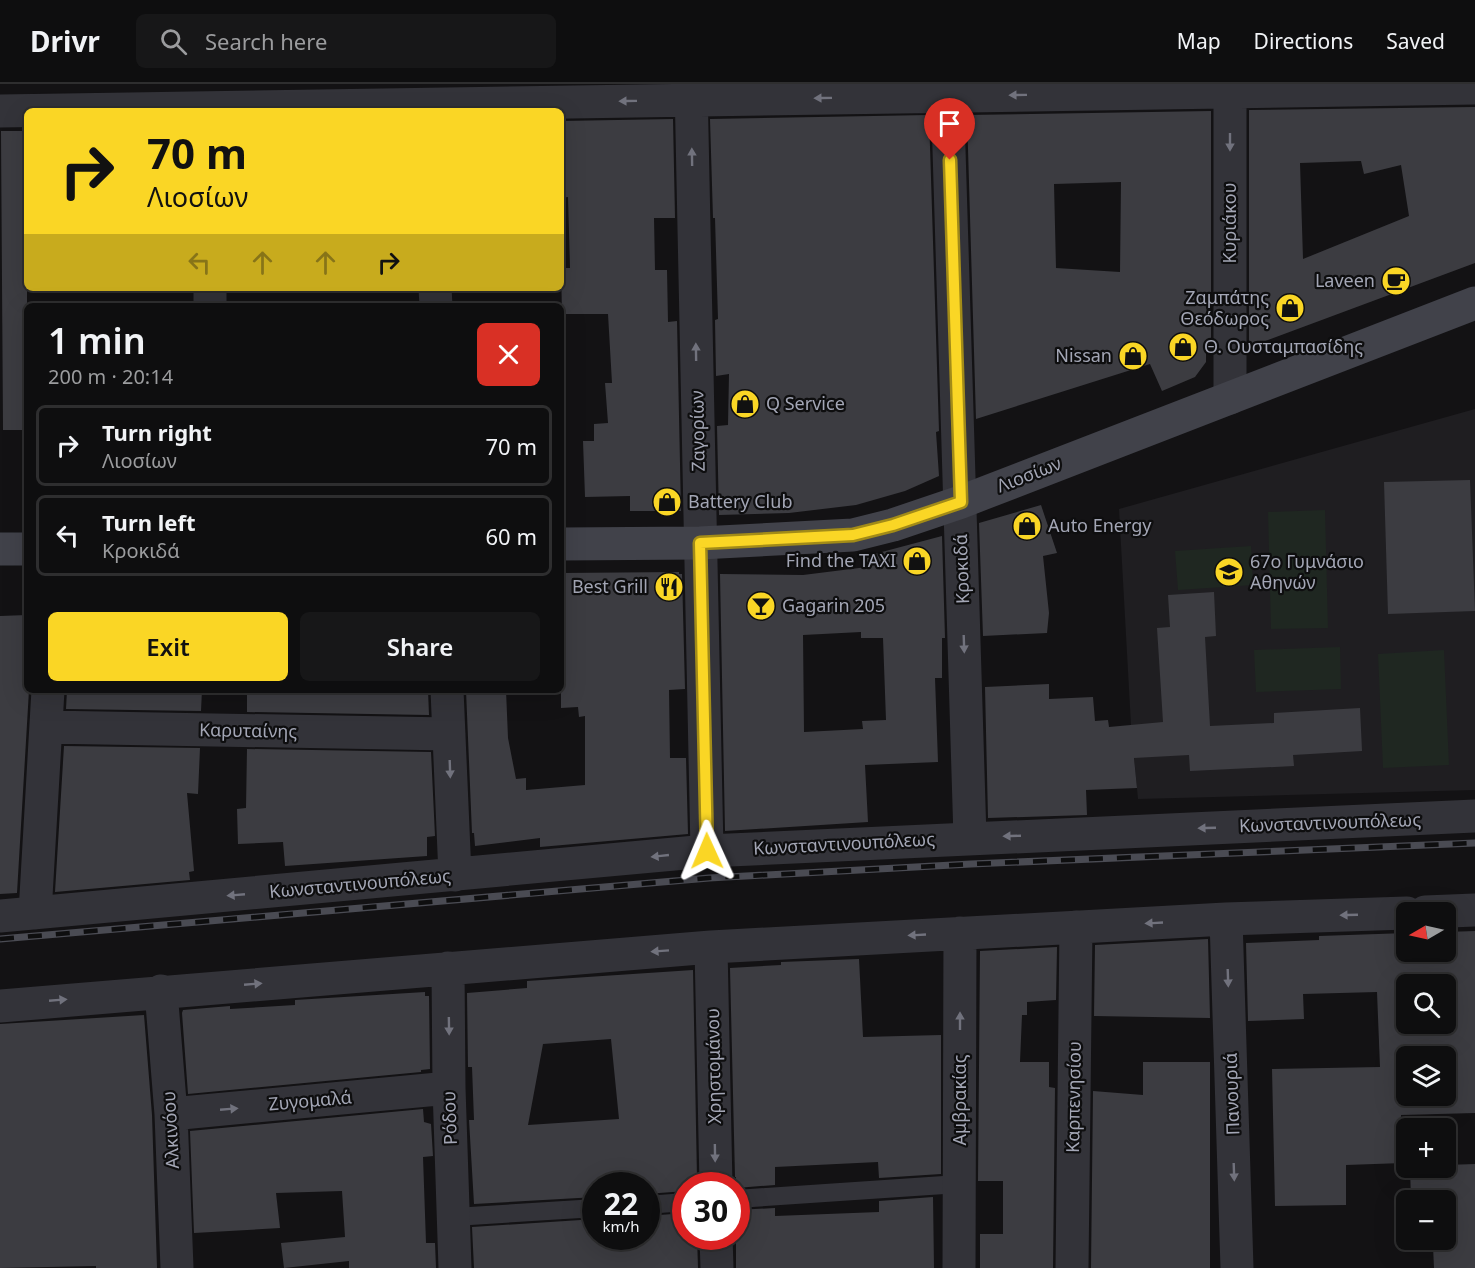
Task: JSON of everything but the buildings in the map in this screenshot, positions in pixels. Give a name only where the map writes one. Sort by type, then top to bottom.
[{"type":"main road","name":"Λιοσίων","points":[[564,544],[700,543],[853,535],[893,525],[961,502],[1475,303]]},
{"type":"main road","points":[[0,549],[24,549]]},
{"type":"street","name":"Κυριάκου","points":[[1230,88],[1230,398]]},
{"type":"street","points":[[63,108],[211,101],[432,100],[691,92],[1475,88]]},
{"type":"street","name":"Κροκιδά","points":[[947,90],[970,838]]},
{"type":"street","name":"Ζαγορίων","points":[[691,92],[707,851]]},
{"type":"street","points":[[0,111],[24,110]]},
{"type":"street","points":[[35,913],[48,693]]},
{"type":"street","points":[[447,693],[455,876]]},
{"type":"street","name":"Καρυταίνης","points":[[46,727],[449,734]]},
{"type":"street","name":"Κωνσταντινουπόλεως","points":[[0,916],[455,876],[707,851],[1475,816]]},
{"type":"street","points":[[1456,911],[1475,910]]},
{"type":"street","points":[[0,1006],[711,947],[1226,919],[1396,913]]},
{"type":"street","name":"Πανουριά","points":[[1226,919],[1237,1268]]},
{"type":"street","name":"Καρπενησίου","points":[[1072,1268],[1076,927]]},
{"type":"street","name":"Αμβρακίας","points":[[959,1268],[960,933]]},
{"type":"street","name":"Χρηστομάνου","points":[[711,947],[716,1172]]},
{"type":"street","name":"Ρόδου","points":[[448,968],[455,1268]]},
{"type":"street","name":"Αλκινόου","points":[[161,991],[171,1114],[177,1268]]},
{"type":"street","name":"Ζυγομαλά","points":[[171,1114],[449,1088]]},
{"type":"street","points":[[716,1250],[717,1268]]},
{"type":"lane","points":[[750,1198],[959,1184]]},
{"type":"lane","points":[[454,1217],[582,1209]]},
{"type":"shaded area","name":"67ο Γυμνάσιο Αθηνών","points":[[1475,409],[1475,790],[1138,799],[1131,725],[1119,509]]},
{"type":"shaded area","points":[[1325,510],[1328,628],[1271,629],[1268,512]]},
{"type":"shaded area","points":[[1251,546],[1253,585],[1178,590],[1175,551]]},
{"type":"shaded area","points":[[1340,647],[1341,689],[1256,692],[1254,650]]},
{"type":"shaded area","points":[[1444,650],[1449,765],[1383,768],[1378,654]]},
{"type":"railway","points":[[0,939],[709,878],[971,864],[1475,843]]},
{"type":"place","name":"Laveen","points":[[1396,281]]},
{"type":"place","name":"Ζαμπάτης Θεόδωρος","points":[[1290,308]]},
{"type":"place","name":"Θ. Ουσταμπασίδης","points":[[1183,347]]},
{"type":"place","name":"Nissan","points":[[1133,356]]},
{"type":"place","name":"Q Service","points":[[745,404]]},
{"type":"place","name":"Battery Club","points":[[667,502]]},
{"type":"place","name":"Auto Energy","points":[[1027,526]]},
{"type":"place","name":"Find the TAXI","points":[[917,561]]},
{"type":"place","name":"67ο Γυμνάσιο Αθηνών","points":[[1229,572]]},
{"type":"place","name":"Best Grill","points":[[669,587]]},
{"type":"place","name":"Gagarin 205","points":[[761,606]]},
{"type":"route","points":[[707,851],[700,543],[853,535],[893,525],[961,502],[950,160]]}]
